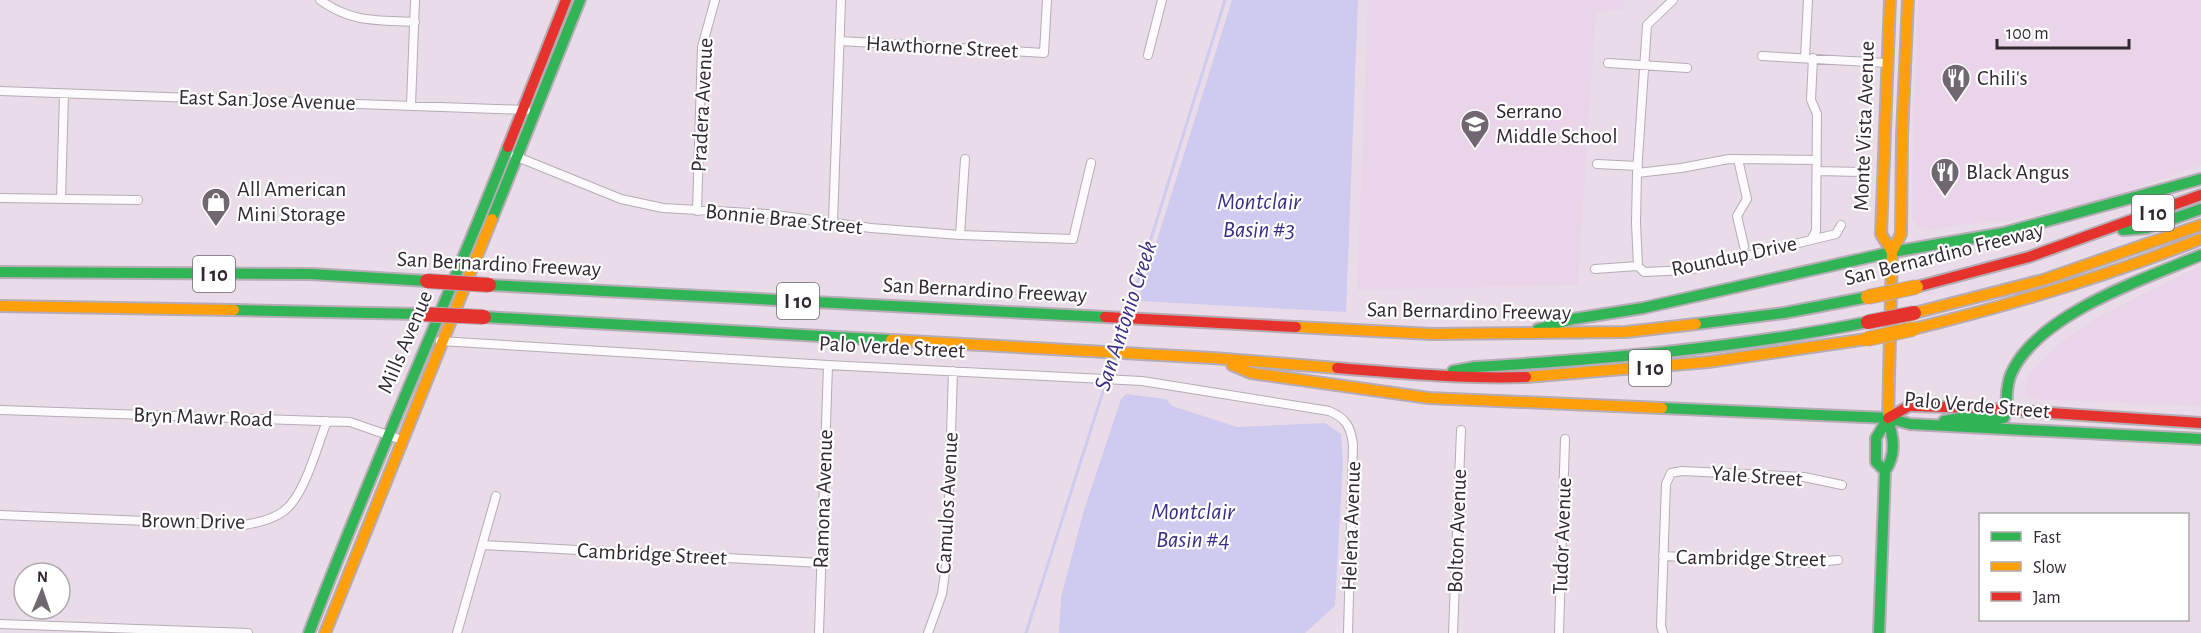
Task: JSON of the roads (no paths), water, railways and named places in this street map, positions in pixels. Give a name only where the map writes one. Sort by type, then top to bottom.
[{"type":"main road","name":"Mills Avenue","points":[[325,633],[402,440],[437,340],[528,110],[566,0]]},
{"type":"main road","name":"Mills Avenue","points":[[528,110],[580,0]]},
{"type":"main road","name":"Monte Vista Avenue","points":[[1890,0],[1881,234],[1892,252]]},
{"type":"main road","name":"Monte Vista Avenue","points":[[1879,633],[1885,471],[1876,462],[1876,438],[1888,418],[1892,252],[1901,234],[1902,136],[1908,0]]},
{"type":"main road","points":[[1525,333],[1573,319],[1636,309],[1892,252],[2003,233],[2201,179]]},
{"type":"main road","name":"San Bernardino Freeway","points":[[0,272],[311,274],[1432,334],[1626,332],[1784,313],[1916,287],[2029,257],[2201,195]]},
{"type":"main road","points":[[2106,231],[2147,228],[2201,209]]},
{"type":"main road","points":[[1431,376],[1475,367],[1700,350],[1772,341],[1914,313],[2043,280],[2201,225]]},
{"type":"main road","name":"I 10","points":[[0,306],[484,317],[1143,356],[1213,358],[1431,376],[1486,378],[1631,369],[1776,354],[1867,339],[2038,297],[2201,239]]},
{"type":"main road","points":[[1927,424],[1965,417],[2004,418],[2011,374],[2023,353],[2032,343],[2068,317],[2091,304],[2201,255]]},
{"type":"main road","name":"Mills Avenue","points":[[309,633],[388,435],[437,340]]},
{"type":"main road","points":[[1213,358],[1251,373],[1429,398],[1888,418]]},
{"type":"main road","name":"Palo Verde Street","points":[[1888,418],[1909,406],[2201,423]]},
{"type":"main road","name":"Palo Verde Street","points":[[1888,418],[1910,424],[2201,439]]},
{"type":"street","points":[[320,0],[331,8],[355,18],[415,22]]},
{"type":"street","points":[[411,105],[416,0]]},
{"type":"street","name":"Pradera Avenue","points":[[697,211],[702,47],[715,0]]},
{"type":"street","points":[[833,222],[841,0]]},
{"type":"street","name":"Hawthorne Street","points":[[840,41],[1044,53],[1047,0]]},
{"type":"street","points":[[1148,55],[1162,0]]},
{"type":"street","points":[[1641,269],[1636,223],[1637,170],[1647,25],[1673,0]]},
{"type":"street","name":"Roundup Drive","points":[[1595,269],[1689,270],[1811,240],[1816,231],[1817,114],[1810,100],[1808,0]]},
{"type":"street","points":[[1762,56],[1887,63]]},
{"type":"street","points":[[1608,63],[1686,68]]},
{"type":"street","name":"East San Jose Avenue","points":[[0,92],[528,110]]},
{"type":"street","points":[[61,199],[64,94]]},
{"type":"street","name":"Bonnie Brae Street","points":[[511,154],[621,199],[643,205],[697,211],[768,214],[871,228],[960,235],[1072,238],[1091,163]]},
{"type":"street","points":[[960,235],[965,159]]},
{"type":"street","points":[[1597,164],[1637,170],[1681,168],[1729,159],[1817,160]]},
{"type":"street","points":[[1738,159],[1747,199],[1737,216],[1744,246]]},
{"type":"street","points":[[1816,171],[1862,172]]},
{"type":"street","points":[[0,198],[138,201]]},
{"type":"street","points":[[1811,240],[1836,234],[1840,225]]},
{"type":"street","name":"Palo Verde Street","points":[[437,340],[828,365],[1142,381],[1329,411],[1346,421]]},
{"type":"street","name":"Ramona Avenue","points":[[819,633],[828,365]]},
{"type":"street","name":"Camulos Avenue","points":[[928,633],[938,609],[947,558],[953,371]]},
{"type":"street","name":"Bryn Mawr Road","points":[[0,410],[350,422],[402,440]]},
{"type":"street","name":"Brown Drive","points":[[0,515],[244,525],[265,521],[284,511],[292,503],[304,481],[327,421]]},
{"type":"street","name":"Helena Avenue","points":[[1346,421],[1352,432],[1353,445],[1348,633]]},
{"type":"street","name":"Bolton Avenue","points":[[1454,633],[1461,430]]},
{"type":"street","name":"Tudor Avenue","points":[[1558,633],[1565,440]]},
{"type":"street","name":"Yale Street","points":[[1663,556],[1666,484],[1671,473],[1682,471],[1804,477],[1842,485]]},
{"type":"street","points":[[457,633],[496,496]]},
{"type":"street","name":"Cambridge Street","points":[[483,545],[821,563]]},
{"type":"street","points":[[1663,556],[1660,626],[1663,633]]},
{"type":"street","name":"Cambridge Street","points":[[1663,556],[1803,563],[1838,560]]},
{"type":"street","points":[[0,624],[248,633]]},
{"type":"water","name":"Montclair Basin #3","points":[[1232,0],[1358,0],[1346,312],[1138,301]]},
{"type":"water","name":"Montclair Basin #4","points":[[1126,394],[1166,399],[1172,406],[1237,427],[1325,423],[1341,434],[1343,461],[1335,606],[1305,633],[1059,633],[1061,597],[1084,510],[1121,399]]},
{"type":"waterway","name":"San Antonio Creek","points":[[1128,313],[1225,0]]},
{"type":"waterway","name":"San Antonio Creek","points":[[1117,348],[1125,322]]},
{"type":"waterway","name":"San Antonio Creek","points":[[1026,633],[1114,357]]},
{"type":"place","name":"Chili's","points":[[1956,104]]},
{"type":"place","name":"Serrano Middle School","points":[[1475,150]]},
{"type":"place","name":"Black Angus","points":[[1945,198]]},
{"type":"place","name":"All American Mini Storage","points":[[216,228]]}]
